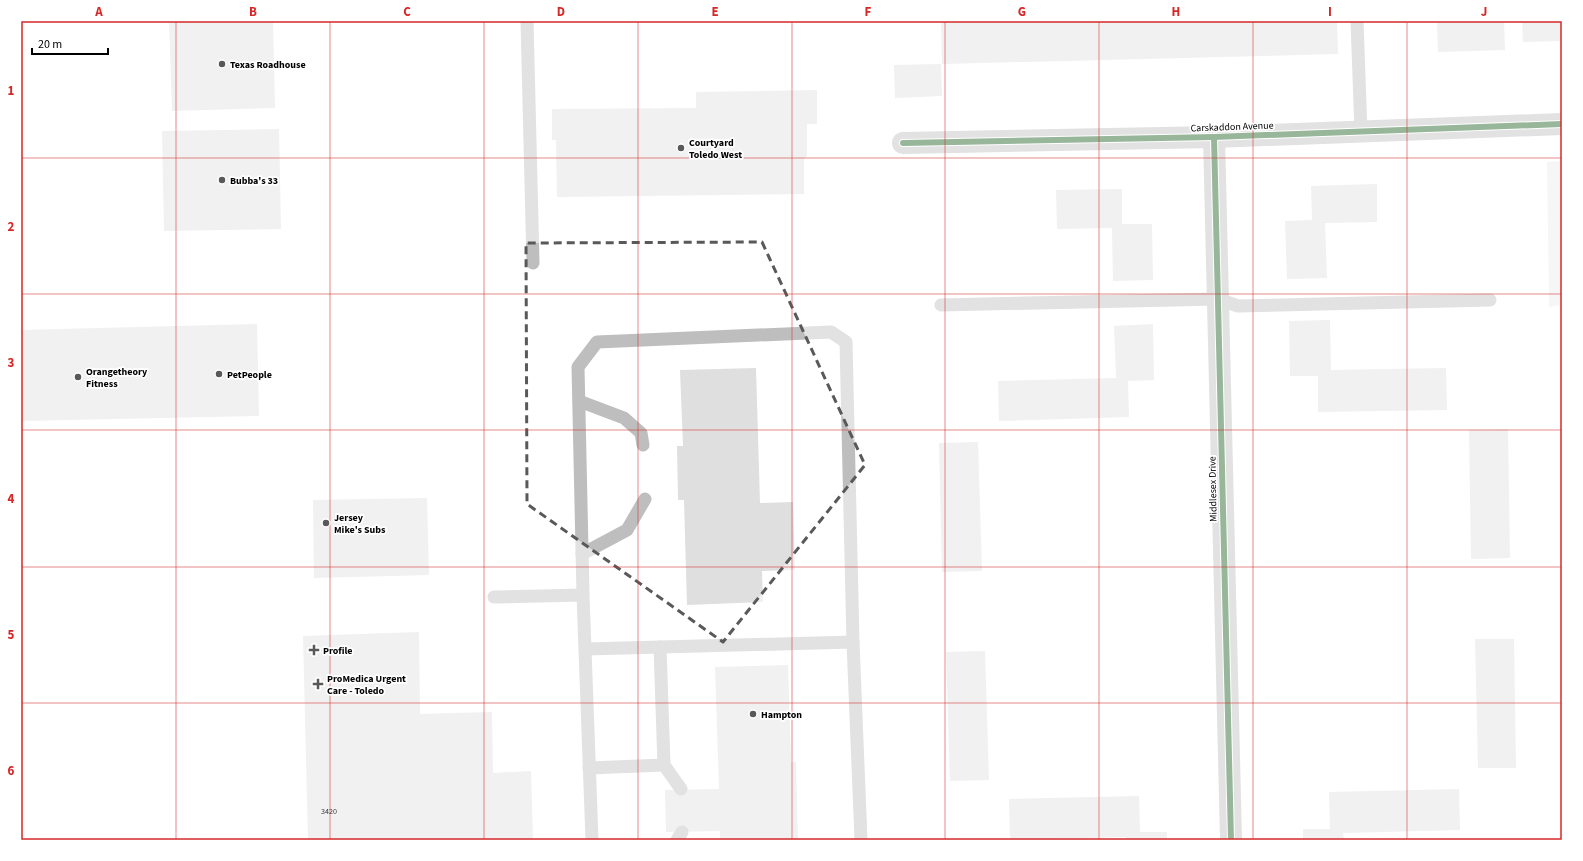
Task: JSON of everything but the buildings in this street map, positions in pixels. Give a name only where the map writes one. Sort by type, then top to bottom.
[{"type":"street","name":"Carskaddon Avenue","points":[[903,143],[1214,137],[1562,124]]},
{"type":"street","name":"Middlesex Drive","points":[[1214,137],[1231,840]]},
{"type":"lane","points":[[527,21],[533,263]]},
{"type":"lane","points":[[1357,21],[1361,132]]},
{"type":"lane","points":[[941,305],[1218,299],[1238,306],[1490,300]]},
{"type":"lane","points":[[592,840],[583,595],[578,367],[597,342],[831,332],[846,342],[853,642],[861,840]]},
{"type":"lane","points":[[579,401],[624,418],[641,433],[643,444]]},
{"type":"lane","points":[[582,554],[627,530],[645,499]]},
{"type":"lane","points":[[494,597],[583,595]]},
{"type":"lane","points":[[586,649],[853,642]]},
{"type":"lane","points":[[660,647],[664,765],[681,790]]},
{"type":"lane","points":[[589,768],[664,765]]},
{"type":"highlighted area","points":[[762,242],[865,465],[723,642],[527,504],[526,243]]},
{"type":"shaded area","points":[[1562,161],[1562,305],[1549,307],[1547,162]]},
{"type":"cycle path","points":[[903,143],[1214,137],[1562,124]]},
{"type":"cycle path","points":[[1214,137],[1231,840]]},
{"type":"place","name":"Texas Roadhouse","points":[[222,64]]},
{"type":"place","name":"Courtyard Toledo West","points":[[681,148]]},
{"type":"place","name":"Bubba's 33","points":[[222,180]]},
{"type":"place","name":"PetPeople","points":[[219,374]]},
{"type":"place","name":"Orangetheory Fitness","points":[[78,377]]},
{"type":"place","name":"Jersey Mike's Subs","points":[[326,523]]},
{"type":"place","name":"Profile","points":[[314,650]]},
{"type":"place","name":"ProMedica Urgent Care - Toledo","points":[[318,684]]},
{"type":"place","name":"Hampton","points":[[753,714]]}]
